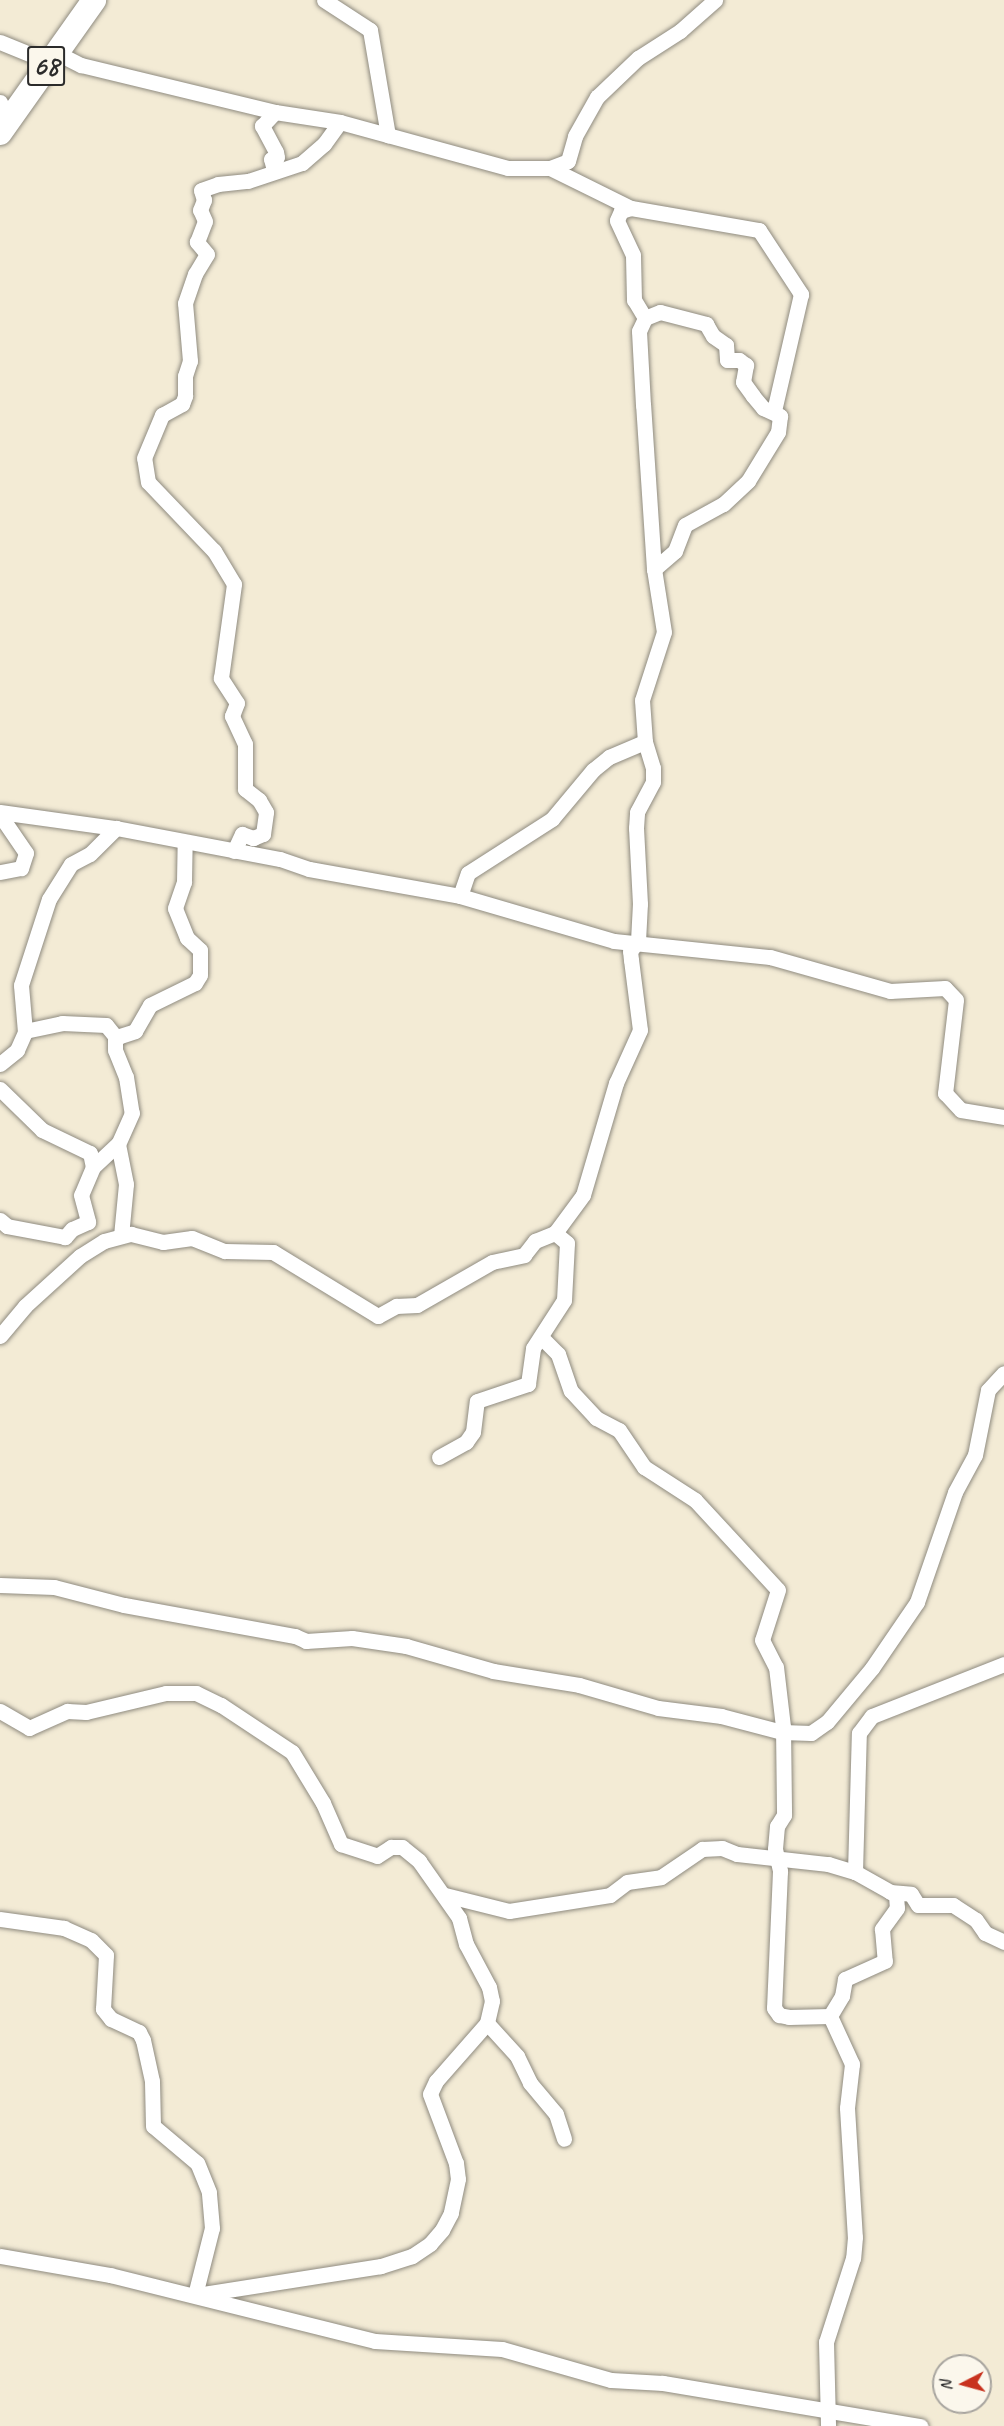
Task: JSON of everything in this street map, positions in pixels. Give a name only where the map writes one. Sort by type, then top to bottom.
[{"type":"main road","name":"68","points":[[1,132],[94,0]]},
{"type":"street","points":[[324,0],[370,30],[388,135]]},
{"type":"street","points":[[0,42],[53,58],[275,112],[340,122],[508,168],[550,168],[568,161],[575,136],[597,97],[638,58],[680,31],[715,0]]},
{"type":"street","points":[[0,102],[4,112],[1,132]]},
{"type":"street","points":[[274,170],[271,159],[277,157],[276,152],[262,126],[275,112]]},
{"type":"street","points":[[234,851],[242,834],[253,838],[263,834],[266,812],[259,800],[245,789],[245,744],[232,716],[237,703],[221,678],[234,584],[214,551],[148,482],[144,458],[162,415],[182,404],[185,396],[183,388],[190,362],[185,303],[195,274],[207,254],[197,242],[206,221],[200,210],[204,200],[201,190],[218,184],[248,181],[274,170],[302,163],[324,144],[340,122]]},
{"type":"street","points":[[550,168],[631,208],[759,230],[784,263],[801,294],[774,411]]},
{"type":"street","points":[[0,1336],[25,1306],[80,1256],[104,1241],[134,1234],[163,1242],[192,1238],[225,1251],[273,1252],[378,1316],[396,1306],[417,1305],[492,1262],[524,1255],[535,1241],[555,1233],[583,1195],[616,1083],[639,1037],[639,1006],[630,960],[634,944],[638,941],[640,904],[635,863],[639,856],[637,812],[653,782],[651,754],[645,742],[642,700],[664,632],[654,569],[639,336],[645,318],[633,296],[633,255],[618,225],[621,211],[631,208]]},
{"type":"street","points":[[645,318],[660,312],[706,324],[726,345],[727,360],[739,360],[746,365],[743,382],[748,390],[763,408],[774,411],[780,416],[778,432],[748,482],[723,504],[685,525],[675,551],[654,569]]},
{"type":"street","points":[[460,896],[465,877],[475,867],[552,819],[593,770],[609,757],[645,742]]},
{"type":"street","points":[[0,813],[116,828],[185,843],[280,859],[309,869],[460,896],[634,944],[669,944],[688,951],[770,957],[883,990],[945,988],[956,1000],[945,1093],[962,1110],[1004,1118]]},
{"type":"street","points":[[0,813],[26,853],[21,868],[0,872]]},
{"type":"street","points":[[0,1064],[17,1050],[25,1030],[21,985],[50,899],[71,864],[90,854],[116,828]]},
{"type":"street","points":[[115,1036],[135,1031],[150,1005],[195,983],[200,975],[200,950],[187,938],[175,908],[184,882],[185,843]]},
{"type":"street","points":[[0,1220],[7,1226],[65,1237],[72,1229],[88,1222],[81,1195],[93,1167],[118,1144],[132,1113],[126,1077],[115,1050],[115,1036],[106,1025],[62,1023],[25,1030]]},
{"type":"street","points":[[0,1089],[42,1130],[90,1153],[93,1167]]},
{"type":"street","points":[[118,1144],[126,1184],[122,1236]]},
{"type":"street","points":[[439,1457],[466,1442],[473,1432],[477,1401],[528,1384],[533,1348],[564,1300],[567,1243],[555,1233]]},
{"type":"street","points":[[541,1337],[558,1354],[571,1391],[596,1418],[619,1430],[644,1467],[695,1500],[776,1587],[777,1599],[762,1640],[776,1667],[782,1732],[784,1815],[777,1826],[776,1860],[780,1871],[774,2008],[779,2015],[789,2017],[830,2016]]},
{"type":"street","points":[[0,1586],[54,1587],[124,1605],[295,1636],[306,1641],[352,1638],[406,1646],[493,1671],[579,1685],[658,1708],[722,1716],[782,1732],[811,1733],[827,1722],[873,1668],[917,1602],[955,1492],[975,1455],[988,1390],[1004,1373]]},
{"type":"street","points":[[855,1872],[859,1733],[872,1716],[1004,1664]]},
{"type":"street","points":[[0,1711],[29,1728],[66,1711],[86,1712],[166,1693],[204,1696],[292,1752],[323,1803],[341,1844],[377,1856],[391,1847],[402,1846],[445,1895],[489,1987],[492,2001],[487,2023],[436,2080],[430,2094],[456,2163],[458,2179],[451,2213],[430,2244],[412,2256],[381,2266],[195,2295]]},
{"type":"street","points":[[445,1895],[509,1911],[617,1893],[627,1882],[661,1877],[702,1849],[722,1848],[737,1854],[767,1855],[776,1860],[828,1864],[855,1872],[890,1892],[899,1901],[882,1929],[885,1961],[846,1978],[842,1996],[830,2016]]},
{"type":"street","points":[[890,1892],[910,1894],[918,1905],[952,1905],[976,1920],[985,1933],[1004,1942]]},
{"type":"street","points":[[0,1919],[64,1928],[91,1940],[106,1955],[103,2009],[111,2019],[139,2032],[143,2040],[152,2081],[153,2126],[197,2163],[208,2192],[212,2228],[195,2295]]},
{"type":"street","points":[[828,2426],[825,2408],[826,2342],[854,2258],[855,2237],[847,2134],[852,2064],[830,2016]]},
{"type":"street","points":[[487,2023],[517,2056],[530,2083],[555,2114],[564,2139]]},
{"type":"street","points":[[0,2256],[110,2275],[375,2342],[502,2349],[611,2380],[663,2383],[825,2408],[920,2426]]}]
